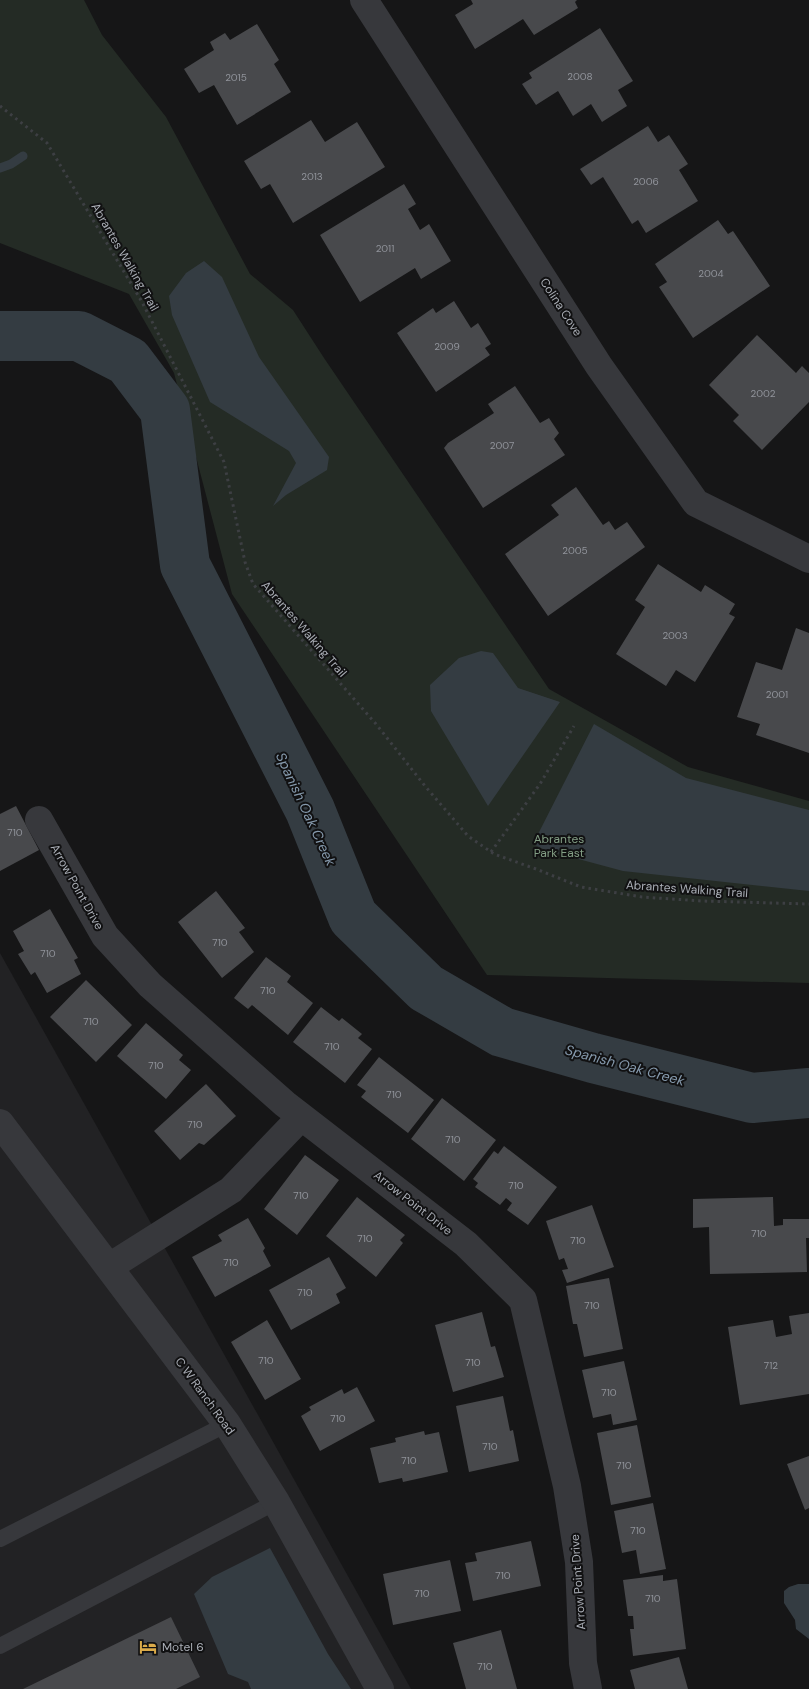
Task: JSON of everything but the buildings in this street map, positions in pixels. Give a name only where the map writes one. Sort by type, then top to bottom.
[{"type":"street","name":"Colina Cove","points":[[364,0],[599,366],[696,503],[809,559]]},
{"type":"street","name":"Arrow Point Drive","points":[[39,820],[104,936],[150,985],[302,1116],[466,1244],[523,1300],[567,1486],[579,1562],[583,1663],[588,1689]]},
{"type":"street","points":[[109,1267],[231,1190],[302,1116]]},
{"type":"street","name":"C W Ranch Road","points":[[0,1123],[227,1424],[276,1502],[380,1689]]},
{"type":"lane","points":[[0,1539],[227,1424]]},
{"type":"lane","points":[[0,1646],[276,1502]]},
{"type":"path","name":"Abrantes Walking Trail","points":[[0,106],[47,143],[142,302],[224,462],[245,562],[253,584],[376,724],[468,836],[491,852],[581,887],[652,897],[809,904]]},
{"type":"path","points":[[491,852],[540,784],[574,726]]},
{"type":"shaded area","points":[[204,261],[222,277],[259,357],[329,457],[327,470],[286,495],[273,506],[296,463],[289,451],[210,402],[172,315],[169,296],[186,273]]},
{"type":"shaded area","points":[[481,651],[493,653],[518,688],[560,702],[488,806],[431,711],[430,685],[459,658]]},
{"type":"shaded area","points":[[594,724],[686,778],[809,810],[809,891],[623,871],[545,850],[533,844]]},
{"type":"shaded area","points":[[0,953],[411,1689],[0,1689]]},
{"type":"shaded area","points":[[270,1548],[328,1654],[351,1689],[251,1689],[248,1682],[228,1674],[194,1594],[212,1577]]},
{"type":"shaded area","points":[[798,1584],[809,1584],[809,1639],[796,1629],[795,1620],[784,1603],[784,1591]]},
{"type":"green space","name":"Abrantes Park East","points":[[0,0],[84,0],[102,35],[166,117],[250,274],[293,310],[549,689],[688,767],[809,801],[809,983],[487,975],[232,594],[174,373],[129,294],[0,243]]},
{"type":"waterway","points":[[0,168],[11,164],[23,156]]},
{"type":"waterway","name":"Spanish Oak Creek","points":[[0,336],[79,336],[128,361],[165,410],[185,565],[310,810],[353,917],[426,988],[502,1032],[593,1058],[752,1098],[809,1093]]},
{"type":"place","name":"Motel 6","points":[[148,1647]]}]
